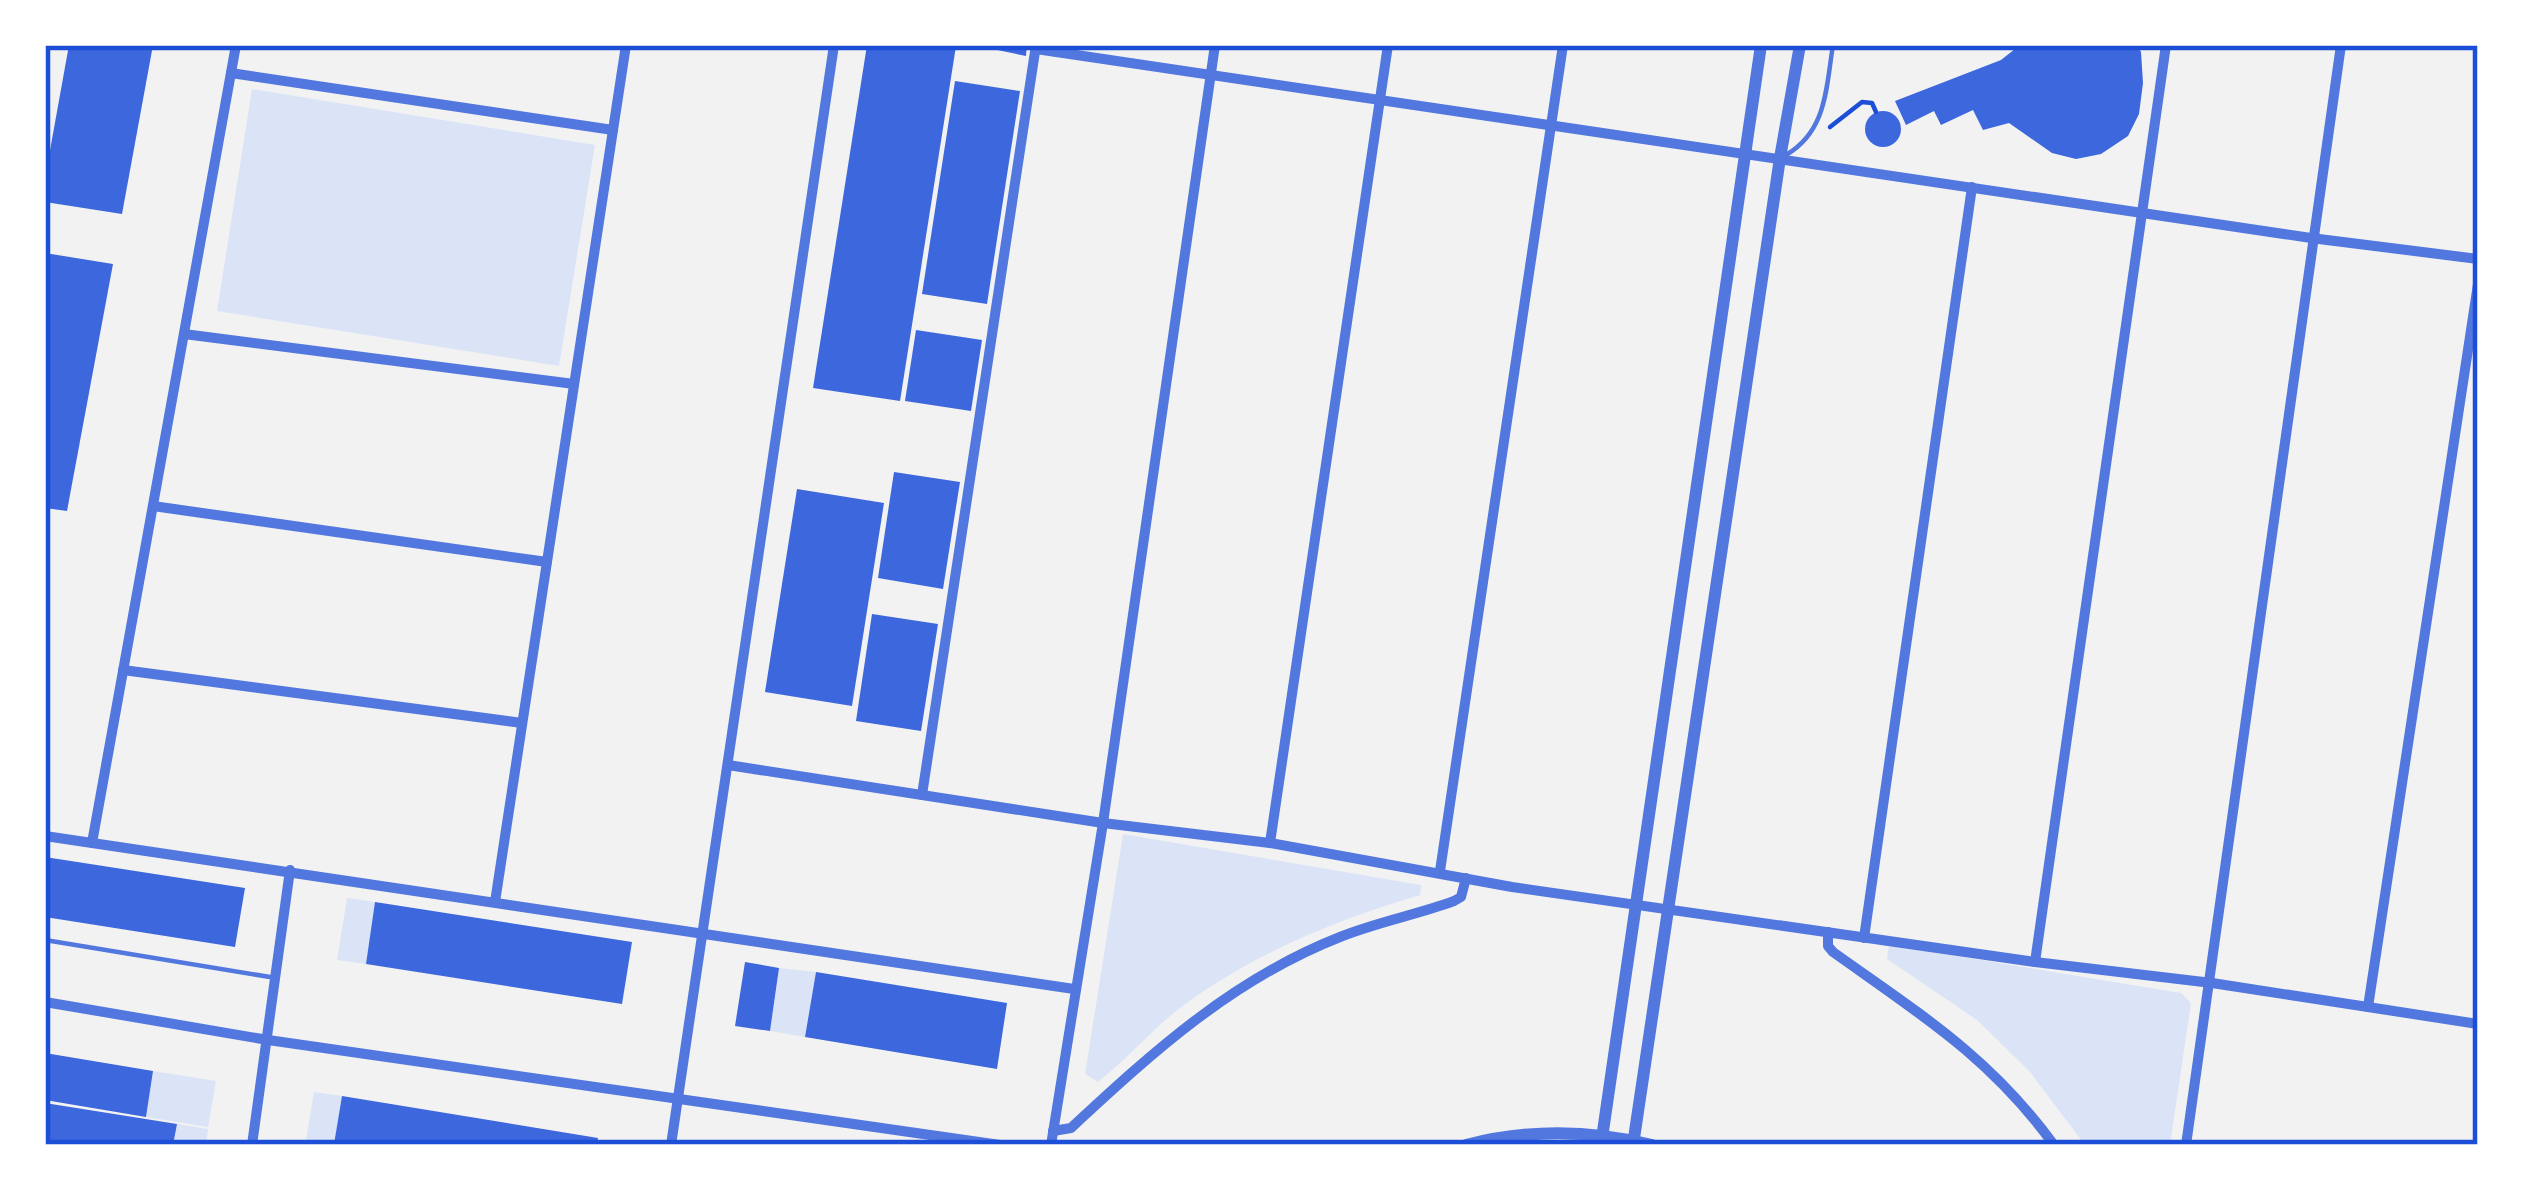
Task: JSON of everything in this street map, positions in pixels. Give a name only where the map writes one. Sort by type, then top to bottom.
[{"type":"street","points":[[92,843],[236,45]]},
{"type":"street","points":[[495,902],[626,45]]},
{"type":"street","points":[[671,1145],[834,45]]},
{"type":"street","points":[[1052,1145],[1215,45]]},
{"type":"street","points":[[1270,843],[1388,45]]},
{"type":"street","points":[[1440,872],[1563,45]]},
{"type":"street","points":[[1602,1140],[1760,45]]},
{"type":"street","points":[[1633,1143],[1800,45]]},
{"type":"street","points":[[2036,962],[2166,45]]},
{"type":"street","points":[[2186,1145],[2341,45]]},
{"type":"street","points":[[922,795],[1036,47],[2478,259]]},
{"type":"street","points":[[231,73],[613,130]]},
{"type":"street","points":[[1864,938],[1972,187]]},
{"type":"street","points":[[2368,1007],[2478,284]]},
{"type":"street","points":[[184,334],[574,384]]},
{"type":"street","points":[[153,506],[547,562]]},
{"type":"street","points":[[123,670],[522,723]]},
{"type":"street","points":[[728,765],[1103,823],[1270,843],[1466,878],[1864,938],[2212,983],[2478,1024]]},
{"type":"street","points":[[45,836],[1074,989]]},
{"type":"street","points":[[252,1145],[290,870]]},
{"type":"street","points":[[1054,1131],[1071,1127],[1178,1030],[1235,990],[1341,936],[1454,901],[1461,897],[1466,878]]},
{"type":"street","points":[[1828,932],[1833,952],[1916,1008],[1986,1064],[2054,1145]]},
{"type":"street","points":[[45,1002],[268,1040],[1000,1145]]},
{"type":"street","points":[[1466,1145],[1525,1135],[1652,1145]]},
{"type":"lane","points":[[1780,158],[1801,146],[1822,117],[1833,45]]},
{"type":"lane","points":[[45,940],[276,978]]},
{"type":"path","points":[[1813,131],[1828,129],[1862,102],[1872,103],[1876,112]]},
{"type":"shaded area","points":[[252,89],[595,145],[559,366],[217,311]]},
{"type":"shaded area","points":[[1123,834],[1421,885],[1420,895],[1323,929],[1231,974],[1175,1012],[1098,1082],[1085,1074]]},
{"type":"shaded area","points":[[347,898],[375,902],[366,964],[337,960]]},
{"type":"shaded area","points":[[1889,945],[2181,993],[2191,1003],[2170,1145],[2085,1145],[2030,1072],[1977,1020],[1887,959]]},
{"type":"shaded area","points":[[779,968],[816,972],[805,1037],[770,1031]]},
{"type":"shaded area","points":[[153,1071],[216,1081],[208,1127],[146,1117]]},
{"type":"shaded area","points":[[314,1092],[342,1096],[334,1144],[306,1140]]},
{"type":"shaded area","points":[[177,1124],[208,1129],[206,1145],[173,1145]]},
{"type":"building","points":[[69,45],[153,45],[122,214],[45,202],[45,178]]},
{"type":"building","points":[[867,45],[956,46],[900,401],[813,388]]},
{"type":"building","points":[[973,45],[1027,45],[1026,56]]},
{"type":"building","points":[[2020,45],[2137,45],[2143,83],[2139,114],[2128,136],[2101,154],[2076,159],[2052,153],[2009,123],[1983,130],[1973,110],[1941,125],[1934,111],[1906,125],[1895,101],[2001,60]]},
{"type":"building","points":[[955,81],[1020,91],[987,304],[922,294]]},
{"type":"building","points":[[1883,111],[1896,116],[1901,129],[1896,142],[1883,147],[1870,142],[1865,129],[1870,116]]},
{"type":"building","points":[[45,253],[113,264],[67,511],[45,508]]},
{"type":"building","points":[[916,330],[982,340],[971,411],[905,401]]},
{"type":"building","points":[[894,472],[960,482],[943,589],[878,578]]},
{"type":"building","points":[[797,489],[884,503],[852,706],[765,692]]},
{"type":"building","points":[[872,614],[938,624],[921,731],[856,721]]},
{"type":"building","points":[[45,857],[245,888],[235,947],[45,917]]},
{"type":"building","points":[[375,902],[632,942],[622,1004],[366,964]]},
{"type":"building","points":[[745,962],[779,968],[770,1031],[735,1026]]},
{"type":"building","points":[[816,972],[1007,1003],[997,1069],[805,1037]]},
{"type":"building","points":[[45,1053],[153,1071],[146,1117],[45,1100]]},
{"type":"building","points":[[342,1096],[598,1138],[597,1145],[334,1144]]},
{"type":"building","points":[[45,1103],[177,1124],[173,1145],[45,1145]]}]
